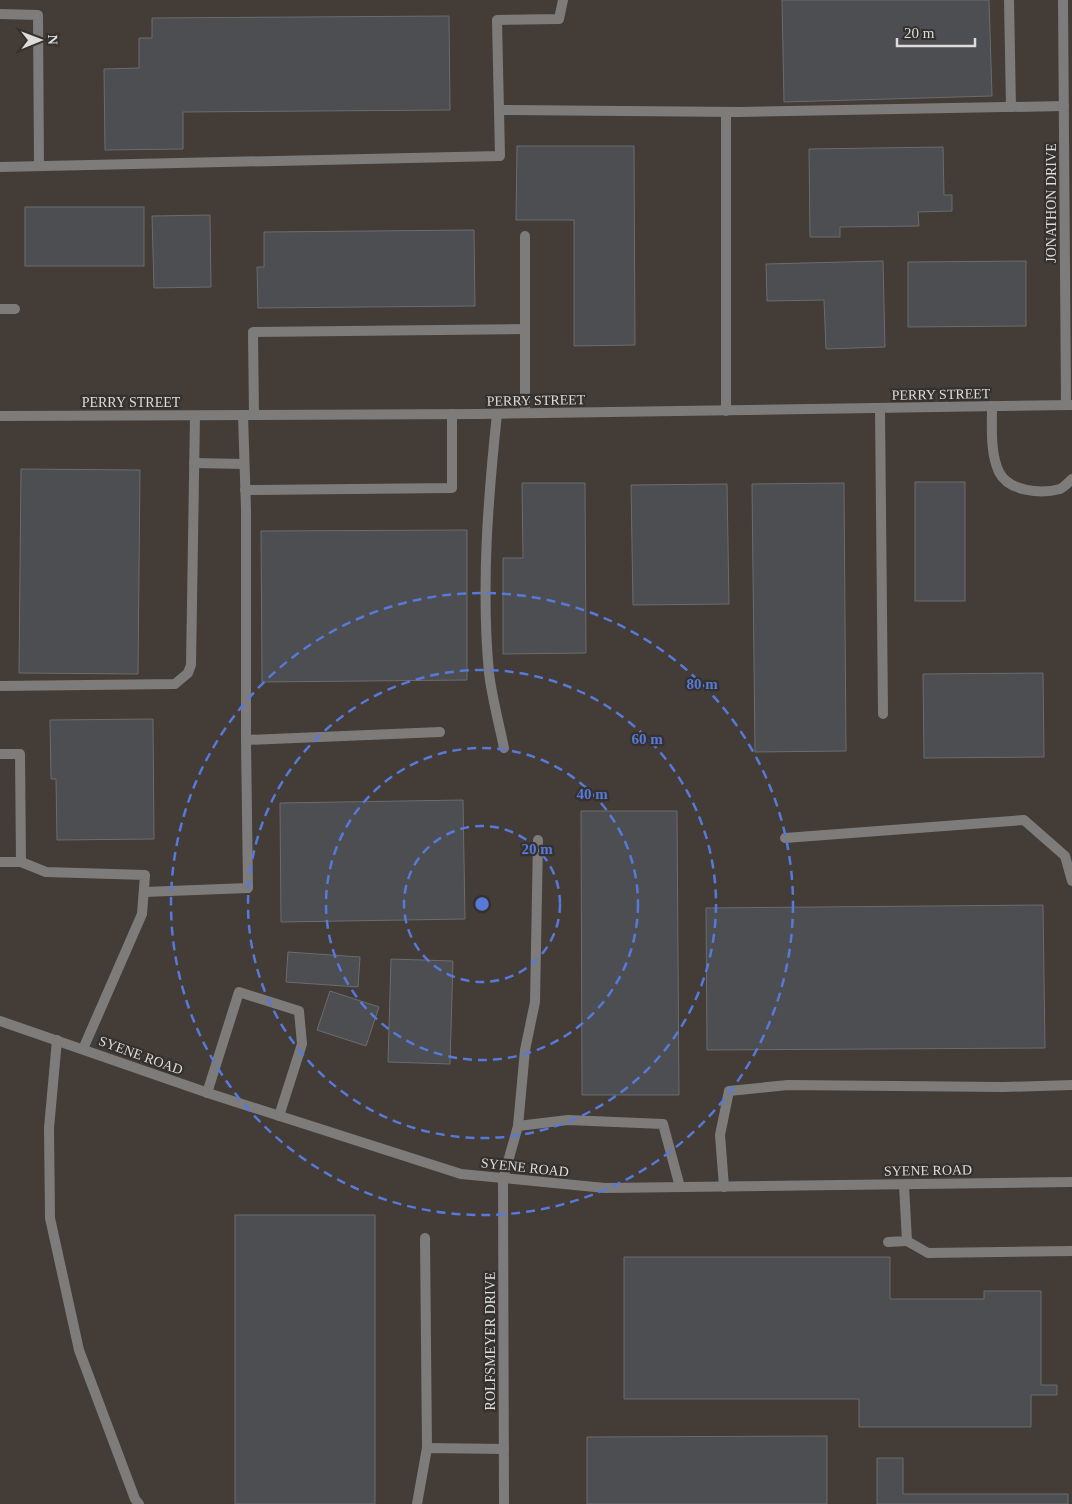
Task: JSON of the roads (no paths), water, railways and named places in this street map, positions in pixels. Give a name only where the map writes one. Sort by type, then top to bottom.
[{"type":"street","points":[[0,167],[500,156],[497,20],[559,19],[563,0]]},
{"type":"street","points":[[1008,0],[1011,107]]},
{"type":"street","name":"JONATHON DRIVE","points":[[1063,0],[1068,56],[1064,106],[1069,406]]},
{"type":"street","points":[[0,14],[38,16],[40,166]]},
{"type":"street","points":[[499,110],[726,112],[1064,106]]},
{"type":"street","points":[[726,112],[726,411]]},
{"type":"street","points":[[525,236],[526,413]]},
{"type":"street","points":[[0,309],[15,309]]},
{"type":"street","points":[[254,415],[253,332],[525,329]]},
{"type":"street","points":[[992,406],[993,450],[1000,474],[1011,484],[1035,492],[1062,488],[1072,479]]},
{"type":"street","name":"PERRY STREET","points":[[0,416],[497,414],[1069,406]]},
{"type":"street","points":[[880,408],[883,714]]},
{"type":"street","points":[[245,490],[452,488],[452,414]]},
{"type":"street","points":[[497,414],[488,494],[487,593],[489,674],[504,748]]},
{"type":"street","points":[[144,892],[248,888],[243,415]]},
{"type":"street","points":[[0,686],[175,684],[188,673],[191,665],[195,416]]},
{"type":"street","points":[[194,464],[244,464]]},
{"type":"street","points":[[246,740],[440,732]]},
{"type":"street","points":[[0,754],[20,754],[21,862]]},
{"type":"street","points":[[785,838],[1024,820],[1065,856],[1072,881]]},
{"type":"street","name":"ROLFSMEYER DRIVE","points":[[504,1504],[503,1179],[518,1126],[525,1050],[535,1002],[538,840]]},
{"type":"street","points":[[0,862],[21,862],[46,872],[145,875],[142,914],[83,1049]]},
{"type":"street","points":[[207,1093],[239,992],[299,1011],[302,1044],[279,1116]]},
{"type":"street","name":"SYENE ROAD","points":[[0,1021],[207,1093],[460,1174],[605,1188],[1072,1182]]},
{"type":"street","points":[[57,1040],[49,1128],[50,1218],[79,1350],[134,1499],[139,1504]]},
{"type":"street","points":[[724,1187],[720,1135],[729,1092],[788,1085],[1004,1087],[1072,1085]]},
{"type":"street","points":[[518,1126],[568,1120],[663,1124],[680,1188]]},
{"type":"street","points":[[904,1184],[908,1241]]},
{"type":"street","points":[[417,1504],[427,1448],[425,1238]]},
{"type":"street","points":[[888,1242],[908,1241],[928,1253],[1072,1251]]},
{"type":"street","points":[[427,1448],[504,1449]]}]
